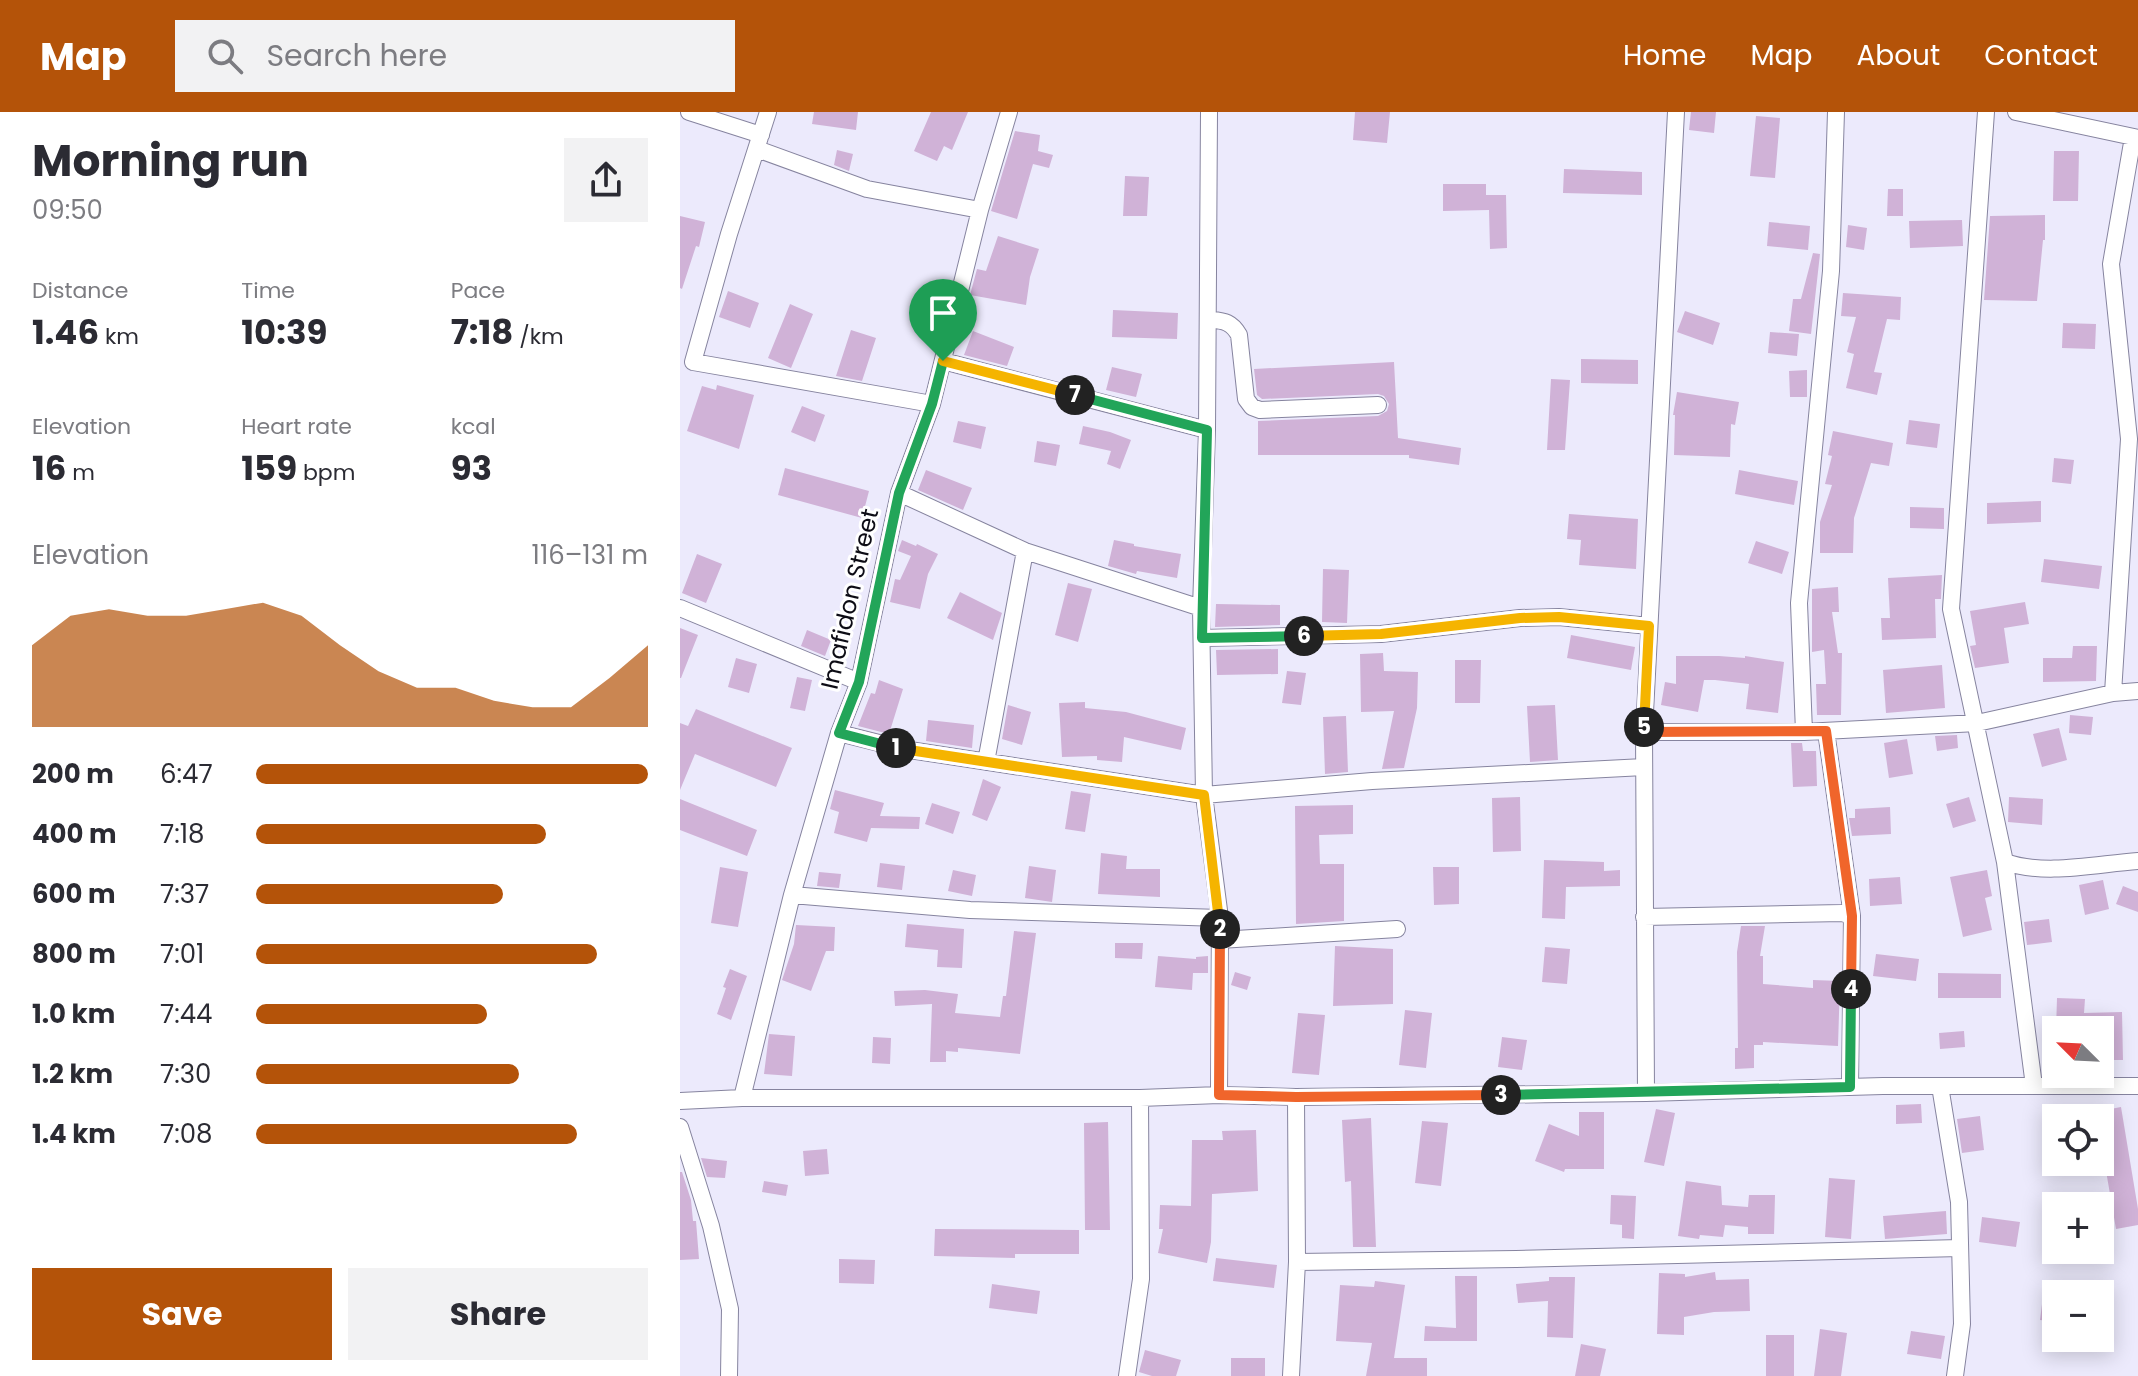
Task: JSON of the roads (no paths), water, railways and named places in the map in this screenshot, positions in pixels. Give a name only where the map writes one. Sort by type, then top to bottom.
[{"type":"street","points":[[689,112],[867,189],[980,210]]},
{"type":"street","points":[[768,112],[686,360],[932,404]]},
{"type":"street","name":"Imafidon Street","points":[[742,1098],[792,895],[839,733],[859,682],[899,493],[932,404],[980,210],[1009,112]]},
{"type":"street","points":[[1209,112],[1207,430],[1201,608],[1204,795],[1220,918],[1219,1095]]},
{"type":"street","points":[[1646,1093],[1644,732],[1676,112]]},
{"type":"street","points":[[1804,732],[1799,603],[1831,271],[1836,112]]},
{"type":"street","points":[[1986,112],[1951,609],[2005,862],[2034,1086]]},
{"type":"street","points":[[2016,112],[2136,138],[2111,264],[2129,439],[2113,693]]},
{"type":"street","points":[[1208,319],[1226,321],[1239,335],[1246,399],[1252,407],[1260,410],[1378,405]]},
{"type":"street","points":[[943,361],[1207,430]]},
{"type":"street","points":[[899,493],[1025,551],[1201,608]]},
{"type":"street","points":[[986,762],[1025,551]]},
{"type":"street","points":[[680,608],[859,682]]},
{"type":"street","points":[[1202,638],[1381,634],[1520,618],[1559,617],[1649,626]]},
{"type":"street","points":[[1644,732],[1804,732],[1977,723],[2113,693],[2138,691]]},
{"type":"street","points":[[1826,731],[1852,916],[1850,1087]]},
{"type":"street","points":[[839,733],[903,749],[1204,795],[1372,781],[1644,767]]},
{"type":"street","points":[[2005,862],[2020,868],[2056,868],[2138,861]]},
{"type":"street","points":[[792,895],[970,910],[1220,918]]},
{"type":"street","points":[[1644,917],[1842,913],[1852,916]]},
{"type":"street","points":[[1220,940],[1397,929]]},
{"type":"street","points":[[1940,1086],[1959,1202],[1962,1324],[1955,1376]]},
{"type":"street","points":[[680,1101],[2138,1086]]},
{"type":"street","points":[[1291,1376],[1297,1262],[1296,1097]]},
{"type":"street","points":[[1127,1376],[1141,1279],[1140,1098]]},
{"type":"street","points":[[680,1127],[711,1226],[730,1309],[729,1376]]},
{"type":"street","points":[[1297,1262],[1960,1248]]}]
